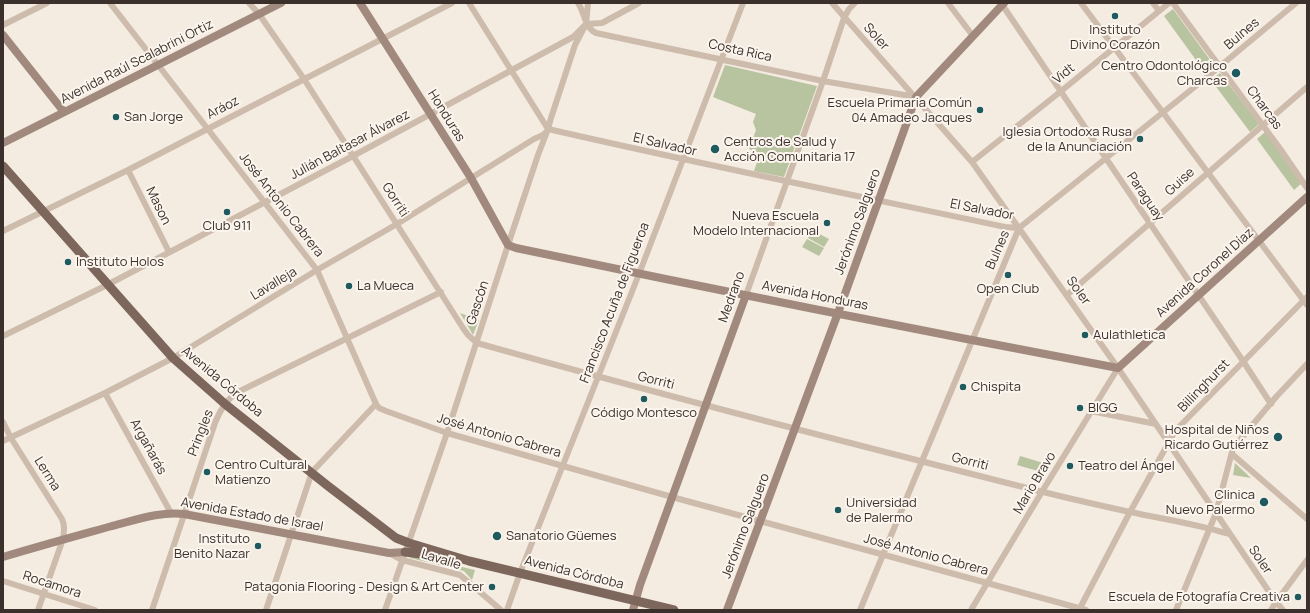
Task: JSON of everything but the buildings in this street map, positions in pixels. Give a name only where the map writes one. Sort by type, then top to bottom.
[{"type":"main road","name":"Avenida Raúl Scalabrini Ortiz","points":[[3,143],[281,3]]},
{"type":"main road","name":"Honduras","points":[[360,3],[471,178],[508,245]]},
{"type":"main road","name":"Jerónimo Salguero","points":[[727,610],[838,313],[916,97],[1002,4]]},
{"type":"main road","points":[[3,36],[64,112]]},
{"type":"main road","name":"Avenida Córdoba","points":[[3,166],[172,358],[225,404],[396,538],[405,552],[469,562],[520,573],[634,606],[674,610]]},
{"type":"main road","name":"Avenida Coronel Díaz","points":[[1118,368],[1307,197]]},
{"type":"main road","name":"Avenida Honduras","points":[[508,245],[639,274],[1118,368]]},
{"type":"main road","name":"Medrano","points":[[634,606],[640,585],[746,295]]},
{"type":"main road","name":"Avenida Estado de Israel","points":[[3,557],[63,539],[171,513],[184,514],[389,553],[405,552]]},
{"type":"street","points":[[3,26],[47,3]]},
{"type":"street","name":"José Antonio Cabrera","points":[[110,3],[317,270],[379,408],[386,412],[447,433],[1081,610]]},
{"type":"street","name":"Gorriti","points":[[249,3],[259,14],[304,79],[463,328],[477,343],[598,377],[795,429],[1042,491],[1130,512],[1210,528],[1229,534]]},
{"type":"street","name":"Aráoz","points":[[3,232],[128,170],[452,3]]},
{"type":"street","points":[[469,3],[548,130]]},
{"type":"street","points":[[578,3],[586,24],[602,23],[639,3]]},
{"type":"street","name":"Gascón","points":[[385,610],[447,433],[575,45],[586,24],[588,3]]},
{"type":"street","name":"Francisco Acuña de Figueroa","points":[[507,610],[520,573],[639,274],[743,3]]},
{"type":"street","name":"Soler","points":[[832,3],[972,162],[1118,368],[1229,534],[1283,610]]},
{"type":"street","name":"Medrano","points":[[746,295],[823,81],[844,18],[849,9],[855,3]]},
{"type":"street","points":[[948,3],[973,36]]},
{"type":"street","points":[[1081,3],[1306,301]]},
{"type":"street","points":[[1153,3],[1159,11]]},
{"type":"street","name":"Vidt","points":[[972,162],[1169,3]]},
{"type":"street","name":"Charcas","points":[[1173,3],[1306,184],[1307,188]]},
{"type":"street","name":"Bulnes","points":[[860,610],[1019,228],[1220,67],[1296,3]]},
{"type":"street","name":"Paraguay","points":[[1002,4],[1271,404]]},
{"type":"street","name":"Julián Baltasar Álvarez","points":[[3,336],[107,285],[353,156],[572,37],[586,24]]},
{"type":"street","name":"Costa Rica","points":[[586,24],[596,33],[823,81],[916,97]]},
{"type":"street","name":"Guise","points":[[1067,295],[1307,87]]},
{"type":"street","name":"El Salvador","points":[[548,130],[787,182],[1005,227],[1019,228]]},
{"type":"street","name":"Lavalleja","points":[[3,441],[106,393],[172,358],[317,270],[397,224],[534,139],[543,135],[548,130]]},
{"type":"street","name":"Mason","points":[[128,170],[169,252]]},
{"type":"street","name":"Pringles","points":[[152,610],[215,422],[228,399],[238,392],[441,292]]},
{"type":"street","name":"Billinghurst","points":[[1081,610],[1130,512],[1175,431],[1243,361],[1306,301]]},
{"type":"street","points":[[1176,610],[1216,513],[1233,448],[1307,364]]},
{"type":"street","name":"Mario Bravo","points":[[971,610],[1118,368]]},
{"type":"street","name":"Argañarás","points":[[106,393],[171,513]]},
{"type":"street","points":[[266,610],[312,472],[376,404]]},
{"type":"street","points":[[1091,411],[1156,424]]},
{"type":"street","name":"Lerma","points":[[3,422],[11,438],[62,519],[65,529],[63,539]]},
{"type":"street","points":[[1232,454],[1307,519]]},
{"type":"street","points":[[38,610],[63,539]]},
{"type":"street","name":"Lavalle","points":[[405,552],[460,575],[501,610]]},
{"type":"street","points":[[1271,610],[1307,560]]},
{"type":"street","name":"Rocamora","points":[[3,581],[95,610]]},
{"type":"green space","points":[[1173,9],[1213,64],[1204,71],[1164,16]]},
{"type":"green space","points":[[725,65],[817,86],[784,177],[754,171],[760,153],[749,149],[756,130],[753,122],[756,114],[713,97]]},
{"type":"green space","points":[[1220,73],[1259,124],[1250,132],[1211,80]]},
{"type":"green space","points":[[1265,132],[1302,183],[1294,190],[1257,139]]},
{"type":"green space","points":[[812,230],[829,239],[824,247],[808,238]]},
{"type":"green space","points":[[807,239],[824,248],[819,256],[802,247]]},
{"type":"green space","points":[[460,313],[479,320],[473,335]]},
{"type":"green space","points":[[1020,456],[1047,464],[1045,473],[1017,465]]},
{"type":"green space","points":[[1235,463],[1251,478],[1233,475]]},
{"type":"green space","points":[[411,555],[475,570],[472,580],[464,571],[410,558]]},
{"type":"place","name":"Instituto Divino Corazón","points":[[1115,16]]},
{"type":"place","name":"Centro Odontológico Charcas","points":[[1236,73]]},
{"type":"place","name":"Escuela Primaria Común 04 Amadeo Jacques","points":[[980,110]]},
{"type":"place","name":"San Jorge","points":[[116,117]]},
{"type":"place","name":"Iglesia Ortodoxa Rusa de la Anunciación","points":[[1140,139]]},
{"type":"place","name":"Centros de Salud y Acción Comunitaria 17","points":[[715,149]]},
{"type":"place","name":"Club 911","points":[[227,212]]},
{"type":"place","name":"Nueva Escuela Modelo Internacional","points":[[827,223]]},
{"type":"place","name":"Instituto Holos","points":[[68,262]]},
{"type":"place","name":"Open Club","points":[[1008,275]]},
{"type":"place","name":"La Mueca","points":[[349,286]]},
{"type":"place","name":"Aulathletica","points":[[1085,335]]},
{"type":"place","name":"Chispita","points":[[963,387]]},
{"type":"place","name":"Código Montesco","points":[[644,399]]},
{"type":"place","name":"BIGG","points":[[1080,408]]},
{"type":"place","name":"Hospital de Niños Ricardo Gutiérrez","points":[[1278,437]]},
{"type":"place","name":"Teatro del Ángel","points":[[1070,466]]},
{"type":"place","name":"Centro Cultural Matienzo","points":[[207,472]]},
{"type":"place","name":"Clinica Nuevo Palermo","points":[[1264,502]]},
{"type":"place","name":"Universidad de Palermo","points":[[838,510]]},
{"type":"place","name":"Sanatorio Güemes","points":[[497,536]]},
{"type":"place","name":"Instituto Benito Nazar","points":[[258,546]]},
{"type":"place","name":"Patagonia Flooring - Design & Art Center","points":[[492,587]]},
{"type":"place","name":"Escuela de Fotografía Creativa","points":[[1298,597]]}]
